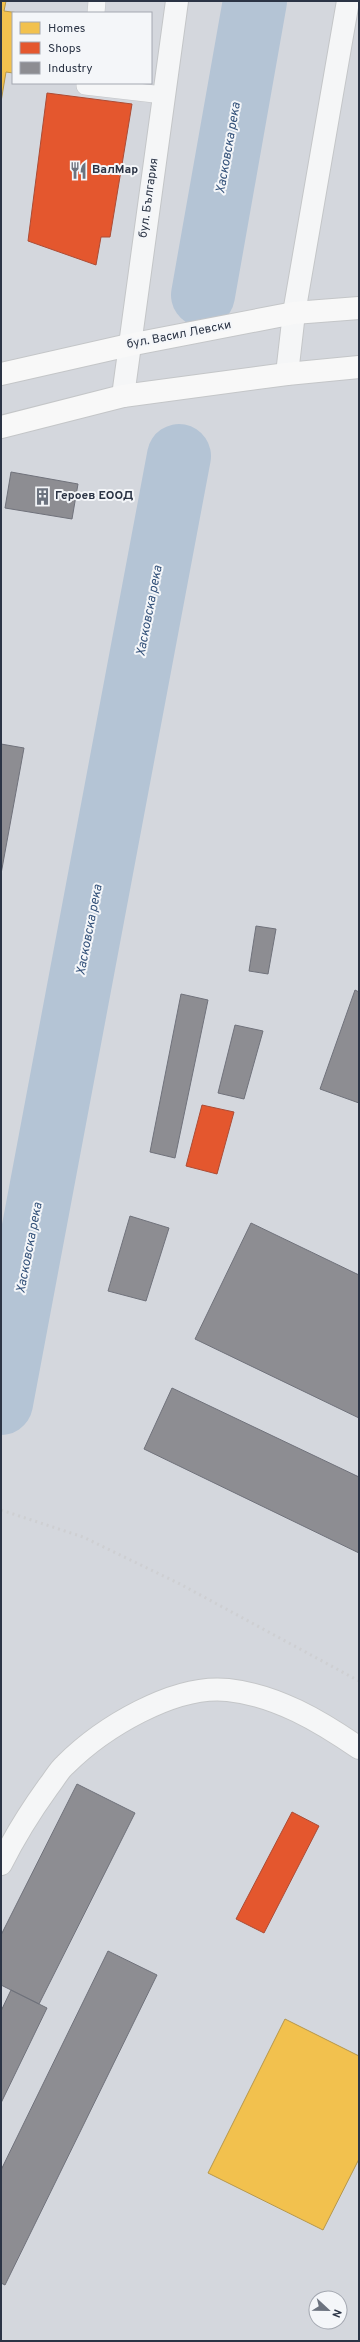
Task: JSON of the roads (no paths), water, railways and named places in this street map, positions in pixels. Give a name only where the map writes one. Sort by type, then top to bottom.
[{"type":"main road","name":"бул. Васил Левски","points":[[1,374],[129,345],[294,313],[359,308]]},
{"type":"main road","points":[[1,427],[123,396],[287,374],[359,367]]},
{"type":"street","name":"бул. България","points":[[123,396],[177,1]]},
{"type":"street","points":[[287,374],[294,313],[348,1]]},
{"type":"street","points":[[1,1864],[21,1824],[64,1765],[109,1730],[149,1705],[197,1691],[227,1689],[251,1694],[292,1708],[332,1729],[359,1748]]},
{"type":"lane","points":[[96,12],[97,1]]},
{"type":"lane","points":[[85,84],[85,86],[163,95]]},
{"type":"waterway","name":"Хасковска река","points":[[203,295],[255,1]]},
{"type":"waterway","name":"Хасковска река","points":[[1,1403],[179,456]]},
{"type":"railway","points":[[1,1510],[83,1537],[180,1584],[359,1681]]},
{"type":"place","name":"ВалМар","points":[[79,170]]},
{"type":"place","name":"Героев ЕООД","points":[[42,496]]}]
